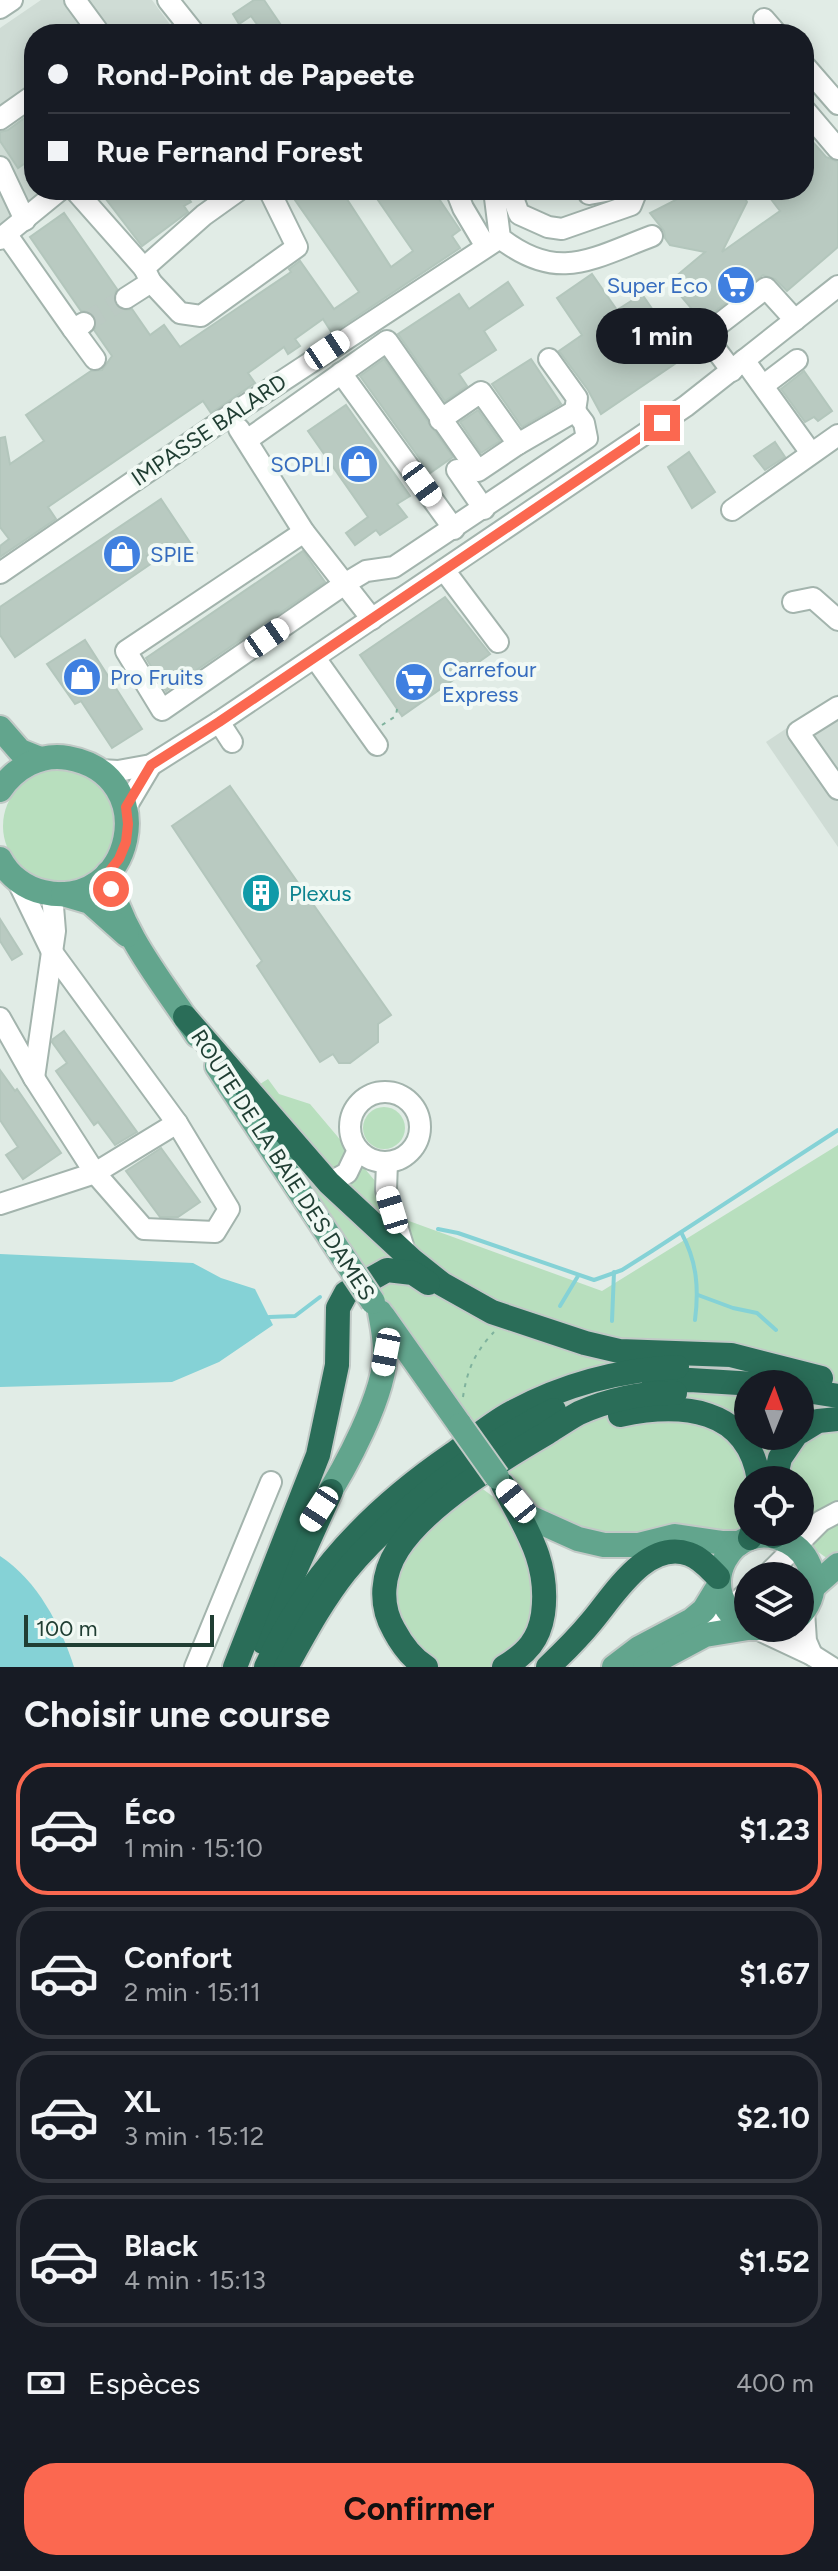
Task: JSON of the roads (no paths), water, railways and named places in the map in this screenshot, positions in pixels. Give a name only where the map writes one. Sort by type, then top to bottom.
[{"type":"highway","points":[[185,1017],[329,1183],[442,1284],[500,1315]]},
{"type":"highway","points":[[235,1667],[318,1455],[337,1365],[338,1308],[346,1293],[387,1270],[413,1273],[465,1306],[585,1343],[619,1351],[731,1355],[820,1383],[838,1397]]},
{"type":"highway","points":[[266,1667],[303,1600],[339,1551],[427,1471],[512,1413],[598,1378],[647,1368],[702,1366],[820,1383]]},
{"type":"highway","points":[[286,1667],[345,1572],[401,1515],[513,1431],[599,1392],[638,1383],[690,1380],[734,1383]]},
{"type":"highway","points":[[426,1667],[416,1661],[400,1642],[383,1600],[387,1572],[398,1549],[429,1514],[472,1481],[580,1413],[658,1393],[734,1394]]},
{"type":"highway","points":[[814,1397],[838,1397]]},
{"type":"highway","points":[[555,1428],[631,1412],[698,1412],[718,1417],[734,1428],[746,1441],[756,1466]]},
{"type":"highway","points":[[814,1423],[838,1419]]},
{"type":"highway","points":[[500,1481],[541,1560],[545,1597],[537,1638],[518,1659],[504,1667]]},
{"type":"highway","points":[[253,1667],[331,1491]]},
{"type":"highway","points":[[528,1667],[542,1652],[555,1627],[559,1601],[553,1559],[529,1517]]},
{"type":"highway","points":[[548,1667],[571,1646],[628,1575],[642,1564],[659,1556],[681,1552],[691,1554],[718,1582]]},
{"type":"main road","points":[[0,728],[20,751],[40,759]]},
{"type":"main road","points":[[0,790],[7,779],[22,767],[40,759],[61,757],[81,760],[100,770],[116,786],[126,807],[128,824],[126,842],[119,859],[108,873],[88,887],[58,894]]},
{"type":"main road","name":"ROUTE DE LA BAIE DES DAMES","points":[[5,868],[39,891],[90,902],[135,943]]},
{"type":"main road","name":"ROUTE DE LA BAIE DES DAMES","points":[[108,873],[111,889],[135,943],[376,1307],[500,1481]]},
{"type":"main road","points":[[252,1625],[331,1491],[379,1387],[386,1352],[376,1307]]},
{"type":"main road","points":[[500,1481],[529,1517],[578,1539],[604,1545],[639,1545],[675,1536],[734,1543]]},
{"type":"main road","points":[[614,1667],[639,1648],[692,1620],[704,1610],[730,1552],[752,1546]]},
{"type":"main road","points":[[777,1546],[798,1562]]},
{"type":"main road","points":[[795,1546],[838,1555]]},
{"type":"main road","points":[[814,1586],[838,1565]]},
{"type":"main road","points":[[718,1582],[727,1611],[734,1615]]},
{"type":"main road","points":[[643,1666],[705,1635],[734,1631]]},
{"type":"street","points":[[0,8],[12,0]]},
{"type":"street","points":[[75,0],[93,24]]},
{"type":"street","points":[[168,0],[187,24]]},
{"type":"street","points":[[814,76],[838,104]]},
{"type":"street","points":[[0,119],[24,102]]},
{"type":"street","points":[[814,121],[838,149]]},
{"type":"street","points":[[0,167],[25,220]]},
{"type":"street","points":[[48,200],[3,237],[79,326],[95,359]]},
{"type":"street","points":[[84,200],[180,313],[201,316],[297,247],[274,200]]},
{"type":"street","points":[[126,298],[204,215],[225,200]]},
{"type":"street","points":[[460,200],[463,208],[492,241],[533,260],[557,264],[581,262],[652,236]]},
{"type":"street","points":[[492,241],[494,200]]},
{"type":"street","points":[[514,200],[519,214],[548,227],[562,229],[631,205],[633,200]]},
{"type":"street","name":"IMPASSE BALARD","points":[[0,573],[492,241]]},
{"type":"street","points":[[749,373],[795,320],[838,286]]},
{"type":"street","points":[[795,320],[766,288],[705,335],[749,373],[811,453]]},
{"type":"street","points":[[247,440],[387,341],[478,471],[575,411]]},
{"type":"street","points":[[304,532],[126,651],[162,710],[346,583],[366,571],[394,567],[587,438],[584,423],[575,411],[577,398],[549,359]]},
{"type":"street","points":[[100,770],[118,771],[151,765],[674,415],[749,373],[797,360]]},
{"type":"street","points":[[341,373],[454,529]]},
{"type":"street","points":[[440,420],[481,392],[518,444]]},
{"type":"street","points":[[229,416],[304,532],[372,619]]},
{"type":"street","points":[[732,510],[838,435]]},
{"type":"street","points":[[457,470],[484,509]]},
{"type":"street","points":[[444,570],[498,642]]},
{"type":"street","points":[[793,602],[813,598],[838,620]]},
{"type":"street","points":[[315,658],[377,736]]},
{"type":"street","points":[[838,707],[798,732],[838,789]]},
{"type":"street","points":[[219,722],[232,742]]},
{"type":"street","points":[[126,807],[151,765]]},
{"type":"street","points":[[0,1018],[95,1173],[144,1229],[215,1232],[229,1209],[177,1123],[52,952],[5,868]]},
{"type":"street","points":[[34,1078],[58,894]]},
{"type":"street","points":[[373,1094],[396,1094],[405,1098],[417,1114],[418,1137],[406,1154],[387,1162],[366,1157],[358,1150],[350,1130],[350,1120],[359,1103],[373,1094]]},
{"type":"street","points":[[0,1204],[95,1173],[177,1123]]},
{"type":"street","points":[[329,1183],[347,1173],[358,1150]]},
{"type":"street","points":[[387,1162],[386,1190],[405,1252]]},
{"type":"street","points":[[195,1667],[271,1482]]},
{"type":"street","points":[[814,1524],[838,1512]]},
{"type":"street","points":[[643,1666],[734,1605]]},
{"type":"street","points":[[783,1642],[822,1663]]},
{"type":"street","points":[[807,1642],[822,1663]]},
{"type":"water","points":[[0,1254],[193,1263],[221,1278],[255,1289],[273,1325],[219,1362],[172,1382],[0,1387]]},
{"type":"water","points":[[0,1556],[25,1578],[46,1605],[74,1667],[0,1667]]},
{"type":"waterway","points":[[438,1229],[458,1233],[594,1280],[622,1270],[838,1130]]},
{"type":"waterway","points":[[682,1234],[696,1276],[695,1320]]},
{"type":"waterway","points":[[612,1321],[614,1272]]},
{"type":"waterway","points":[[560,1306],[578,1276]]},
{"type":"waterway","points":[[698,1295],[757,1313],[776,1330]]},
{"type":"waterway","points":[[269,1317],[295,1316],[320,1297]]},
{"type":"tunnel","points":[[84,323],[126,298]]},
{"type":"place","name":"Super Eco","points":[[736,285]]},
{"type":"place","name":"SOPLI","points":[[359,464]]},
{"type":"place","name":"SPIE","points":[[122,554]]},
{"type":"place","name":"Pro Fruits","points":[[82,677]]},
{"type":"place","name":"Carrefour Express","points":[[414,682]]},
{"type":"place","name":"Plexus","points":[[261,893]]}]
